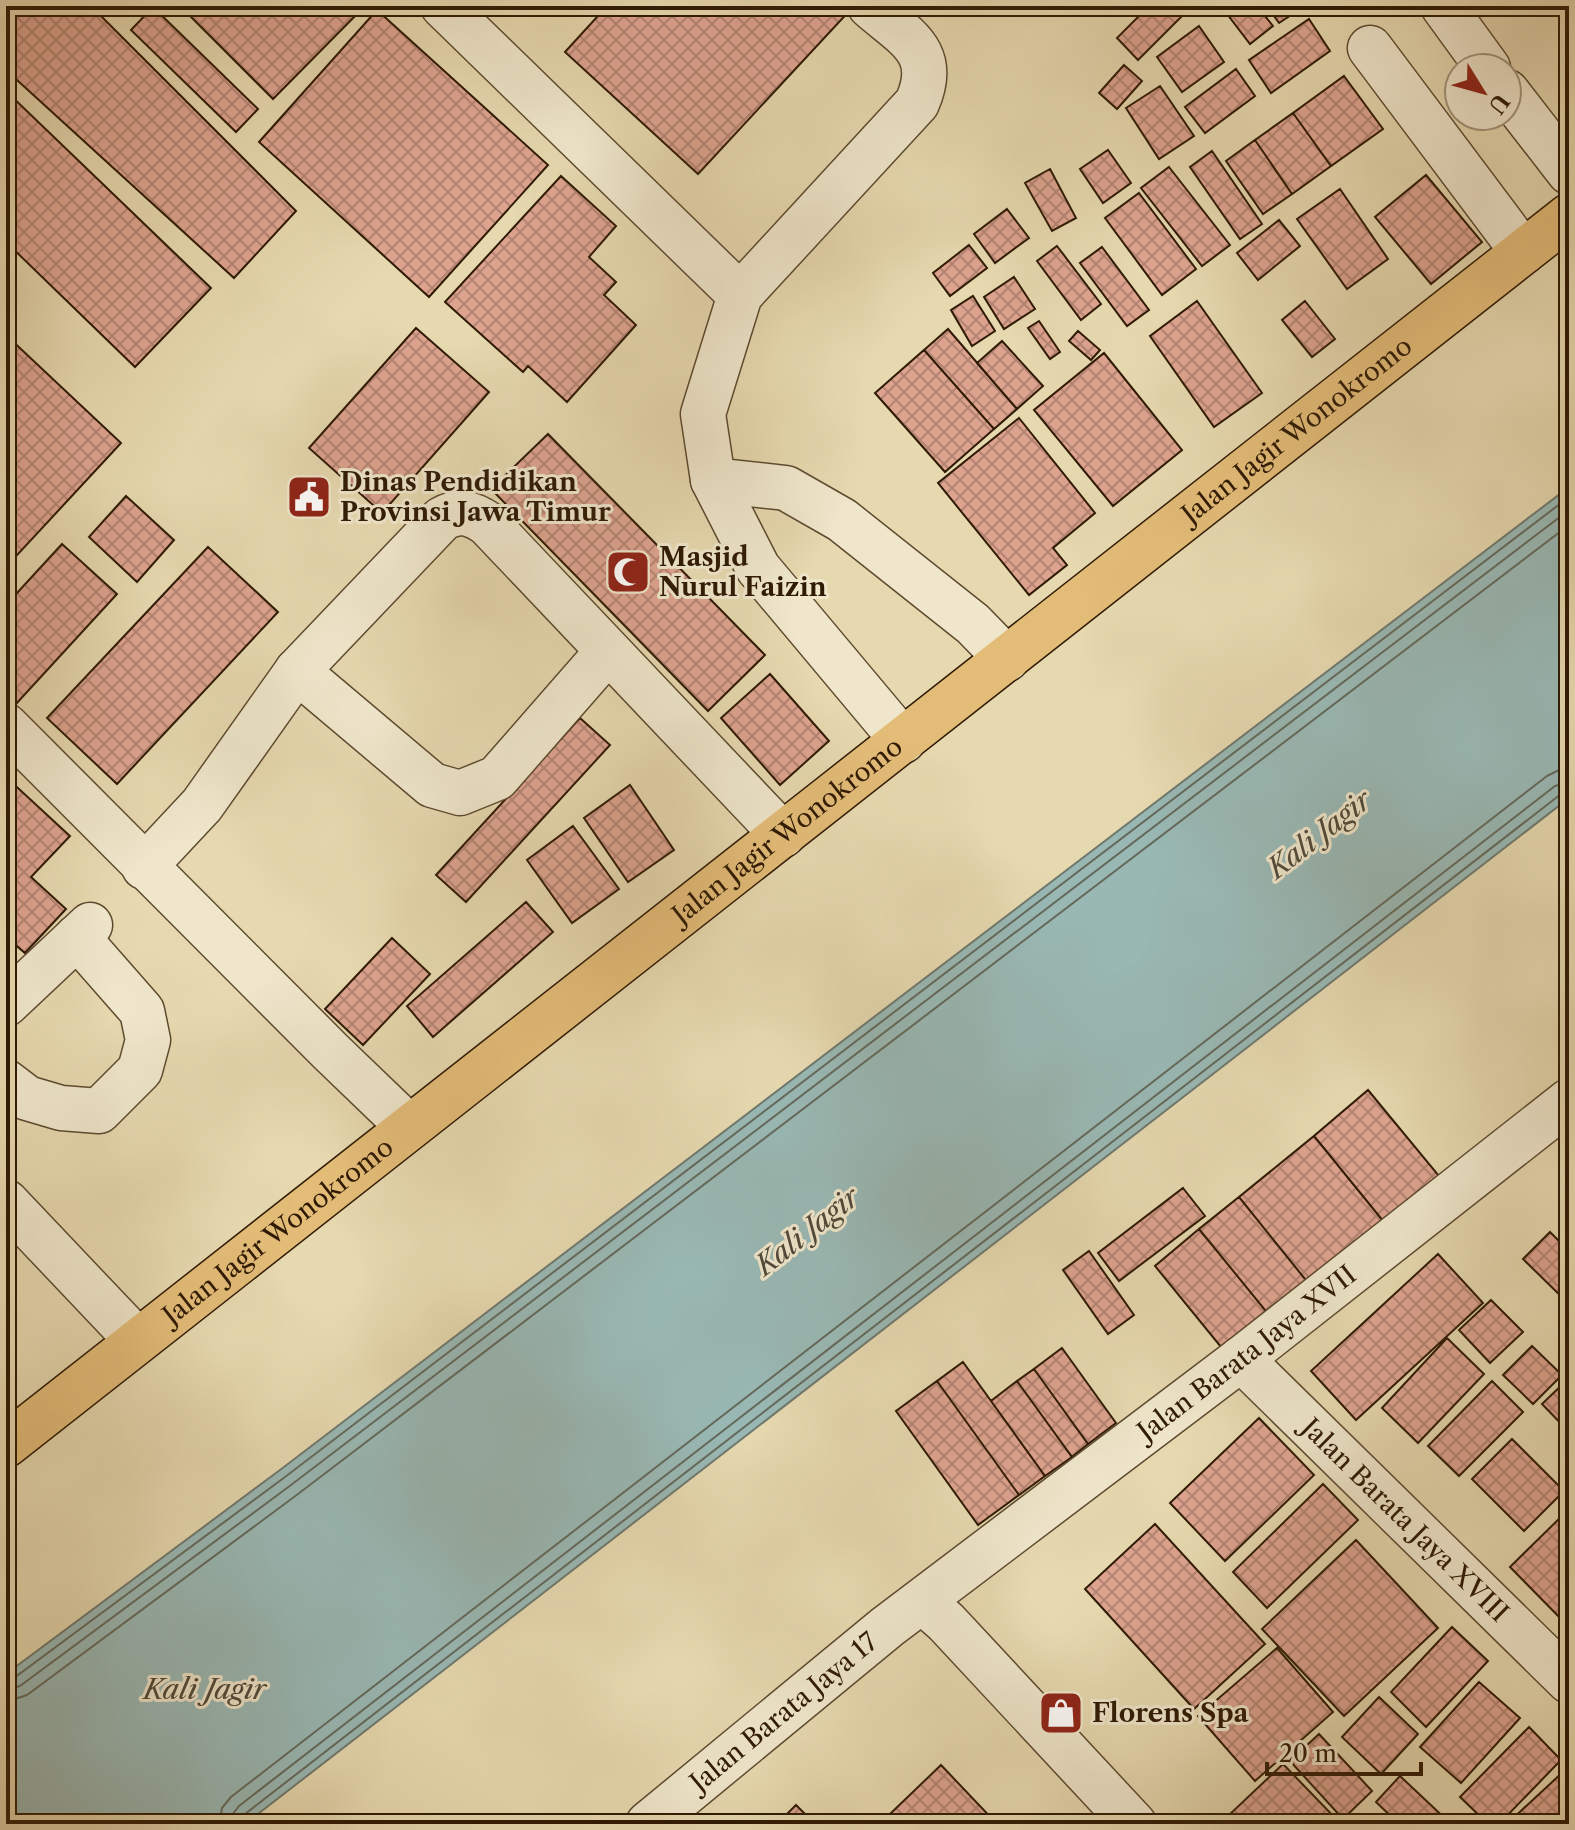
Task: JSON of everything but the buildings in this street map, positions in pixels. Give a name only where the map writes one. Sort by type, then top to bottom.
[{"type":"main road","name":"Jalan Jagir Wonokromo","points":[[6,1445],[1569,216]]},
{"type":"street","points":[[443,6],[740,295]]},
{"type":"street","points":[[870,6],[916,47],[924,59],[927,75],[923,90],[917,103],[740,295],[703,414],[713,480],[758,568],[903,741]]},
{"type":"street","points":[[1443,6],[1476,52]]},
{"type":"street","points":[[1370,48],[1523,252]]},
{"type":"street","points":[[1523,113],[1569,172]]},
{"type":"street","points":[[713,480],[786,488],[842,520],[973,624],[1007,659]]},
{"type":"street","points":[[144,867],[202,805],[297,671],[442,519],[465,512],[488,524],[783,835]]},
{"type":"street","points":[[297,671],[432,785],[460,793],[497,778],[608,651]]},
{"type":"street","points":[[6,726],[144,867],[409,1127]]},
{"type":"street","points":[[6,1004],[83,931],[142,1011],[148,1040],[140,1070],[99,1111],[61,1108],[27,1098],[6,1082]]},
{"type":"street","name":"Jalan Barata Jaya XVII","points":[[923,1602],[1241,1359],[1569,1101]]},
{"type":"street","points":[[6,1202],[137,1340]]},
{"type":"street","name":"Jalan Barata Jaya XVIII","points":[[1241,1359],[1569,1681]]},
{"type":"street","points":[[923,1602],[954,1631],[1134,1824]]},
{"type":"street","name":"Jalan Barata Jaya 17","points":[[648,1824],[887,1627],[923,1602]]},
{"type":"water","name":"Kali Jagir","points":[[1569,487],[1569,798],[245,1824],[6,1824],[6,1674],[280,1470]]},
{"type":"place","name":"Dinas Pendidikan Provinsi Jawa Timur","points":[[309,497]]},
{"type":"place","name":"Masjid Nurul Faizin","points":[[628,572]]},
{"type":"place","name":"Florens Spa","points":[[1061,1713]]}]
